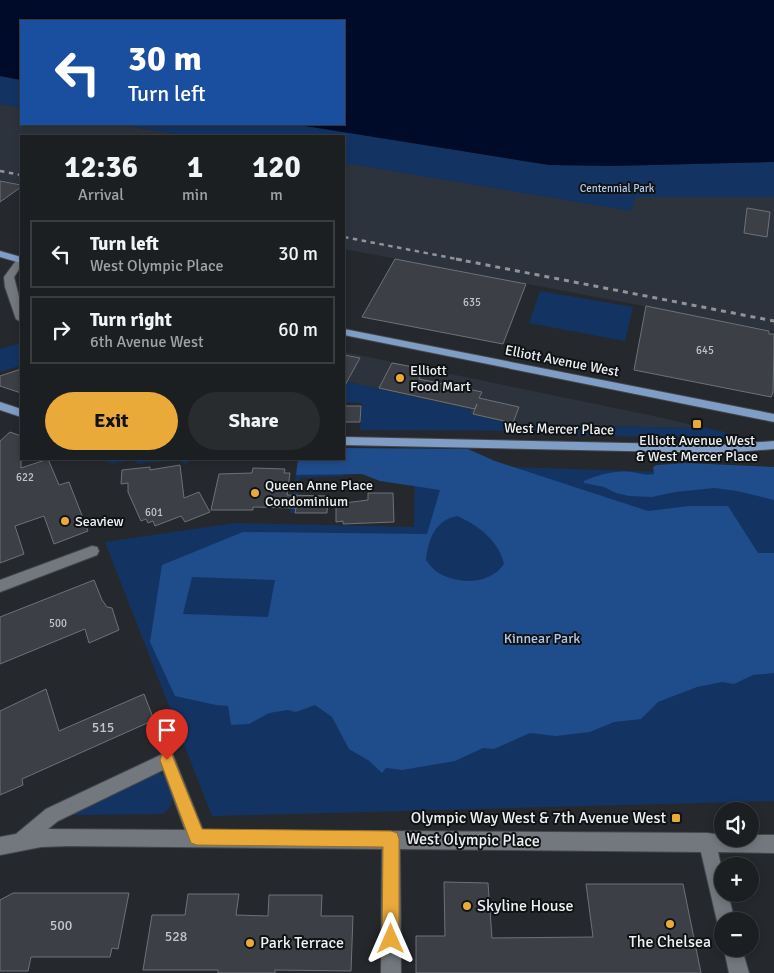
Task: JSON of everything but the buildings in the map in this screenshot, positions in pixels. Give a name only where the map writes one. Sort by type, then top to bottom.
[{"type":"main road","points":[[0,254],[20,260]]},
{"type":"main road","name":"Elliott Avenue West","points":[[345,332],[774,418]]},
{"type":"main road","points":[[0,406],[20,413]]},
{"type":"main road","name":"West Mercer Place","points":[[345,441],[720,449],[774,445]]},
{"type":"main road","points":[[720,449],[774,452]]},
{"type":"street","points":[[20,261],[9,277],[10,288],[20,316]]},
{"type":"street","points":[[0,586],[92,551]]},
{"type":"street","name":"West Olympic Place","points":[[22,840],[52,815],[167,760],[197,837]]},
{"type":"street","name":"West Olympic Place","points":[[0,846],[22,840],[61,837],[774,844]]},
{"type":"street","points":[[390,973],[391,839]]},
{"type":"street","points":[[707,842],[724,912]]},
{"type":"street","points":[[735,957],[739,973]]},
{"type":"shaded area","points":[[0,0],[774,0],[774,162],[611,166],[549,165],[299,125],[345,125],[345,20],[20,20],[20,80],[0,76]]},
{"type":"shaded area","points":[[0,104],[20,108],[20,125],[122,125],[183,135],[20,135],[20,184],[0,180]]},
{"type":"shaded area","points":[[345,163],[631,211],[635,197],[774,197],[774,331],[345,249]]},
{"type":"shaded area","points":[[345,352],[692,425],[691,428],[511,424],[469,414],[471,410],[345,381]]},
{"type":"green space","points":[[0,76],[20,80],[20,108],[0,104]]},
{"type":"green space","name":"Centennial Park","points":[[122,125],[299,125],[549,165],[611,166],[774,162],[774,197],[636,197],[631,211],[345,163],[345,135],[183,135]]},
{"type":"green space","points":[[540,291],[633,307],[625,341],[529,323]]},
{"type":"green space","points":[[20,343],[19,366],[0,372],[0,349]]},
{"type":"green space","points":[[345,381],[471,410],[470,414],[511,424],[691,428],[692,425],[725,432],[727,435],[725,437],[711,438],[555,435],[540,431],[360,430],[362,403],[345,402]]},
{"type":"green space","name":"Kinnear Park","points":[[345,448],[468,449],[495,461],[648,511],[689,506],[728,506],[758,553],[774,553],[774,673],[753,675],[734,684],[722,682],[697,687],[658,702],[641,719],[614,722],[590,732],[556,736],[530,733],[494,749],[483,748],[455,761],[402,770],[386,768],[382,773],[368,760],[349,749],[332,717],[315,705],[296,712],[288,710],[269,713],[249,724],[231,725],[228,706],[175,696],[150,642],[162,565],[243,532],[427,534],[440,490],[380,481],[362,474],[296,475],[298,460],[345,460]],"holes":[[[457,516],[480,529],[498,548],[504,564],[490,576],[473,581],[454,579],[437,572],[426,560],[431,538],[438,526],[449,518]],[[192,577],[275,580],[268,617],[183,614]]]},
{"type":"green space","points":[[102,460],[134,460],[112,464]]},
{"type":"green space","points":[[134,460],[178,460],[148,463],[138,464]]},
{"type":"green space","points":[[178,460],[188,460],[189,463],[185,464]]},
{"type":"green space","points":[[686,463],[774,467],[774,500],[737,491],[714,488],[675,492],[652,497],[629,496],[616,493],[604,487],[584,483],[584,481],[595,477],[619,472],[651,475],[654,474],[653,467],[657,465]]},
{"type":"green space","name":"Kinnear Park","points":[[415,464],[774,474],[774,801],[212,816],[105,542],[235,523],[414,527]]},
{"type":"green space","points":[[349,473],[343,476],[300,478],[295,513],[290,513],[296,475]]},
{"type":"green space","points":[[156,772],[164,775],[172,796],[170,806],[162,814],[72,815],[71,812]]},
{"type":"railway","points":[[0,171],[20,175]]},
{"type":"railway","points":[[345,237],[462,260]]},
{"type":"railway","points":[[456,259],[774,321]]},
{"type":"place","name":"Elliott Food Mart","points":[[400,378]]},
{"type":"place","name":"Elliott Avenue West & West Mercer Place","points":[[697,424]]},
{"type":"place","name":"Queen Anne Place Condominium","points":[[255,493]]},
{"type":"place","name":"Seaview","points":[[65,521]]},
{"type":"place","name":"Olympic Way West & 7th Avenue West","points":[[676,818]]},
{"type":"place","name":"Skyline House","points":[[467,906]]},
{"type":"place","name":"The Chelsea","points":[[670,924]]},
{"type":"place","name":"Park Terrace","points":[[250,943]]},
{"type":"route","points":[[167,760],[197,837],[391,839],[391,939]]}]
